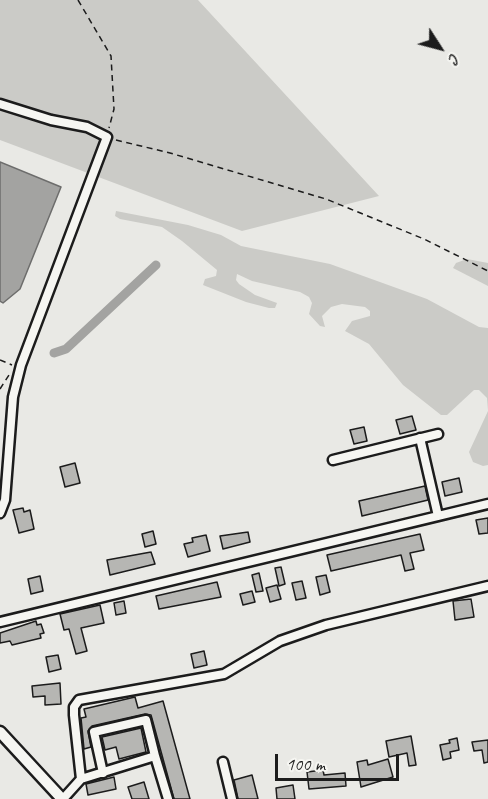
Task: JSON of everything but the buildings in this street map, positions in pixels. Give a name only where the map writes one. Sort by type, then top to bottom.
[{"type":"main road","points":[[0,732],[63,799]]},
{"type":"street","points":[[0,104],[51,120],[87,127],[107,137],[21,365],[13,397],[5,501],[0,513]]},
{"type":"street","points":[[333,460],[438,434]]},
{"type":"street","points":[[420,438],[438,516]]},
{"type":"street","points":[[0,622],[488,504]]},
{"type":"street","points":[[81,779],[74,715],[74,707],[79,700],[224,674],[280,641],[326,625],[488,586]]},
{"type":"street","points":[[103,772],[94,732],[146,720],[168,799]]},
{"type":"street","points":[[63,799],[81,779],[155,756]]},
{"type":"street","points":[[223,762],[232,799]]},
{"type":"path","points":[[78,0],[111,56],[114,109],[107,137],[326,199],[424,238],[488,271]]},
{"type":"path","points":[[0,360],[21,365]]},
{"type":"shaded area","points":[[0,0],[198,0],[379,196],[242,231],[0,140]]},
{"type":"shaded area","points":[[0,162],[61,187],[20,289],[3,303],[0,301]]},
{"type":"shaded area","points":[[116,211],[188,225],[221,235],[241,246],[330,264],[427,299],[479,327],[488,328],[488,410],[487,398],[479,390],[474,390],[447,415],[441,415],[403,385],[369,344],[345,331],[352,321],[370,316],[370,311],[365,307],[342,304],[331,307],[322,316],[325,327],[320,326],[309,314],[312,303],[309,297],[300,292],[252,281],[237,274],[236,280],[239,284],[255,295],[277,303],[275,308],[269,308],[246,302],[203,285],[205,279],[216,276],[217,270],[162,227],[120,219],[115,216]]},
{"type":"shaded area","points":[[467,259],[488,263],[488,286],[453,268],[456,263]]},
{"type":"shaded area","points":[[488,411],[488,465],[483,466],[473,462],[469,452]]},
{"type":"waterway","points":[[54,353],[66,349],[156,265]]}]
